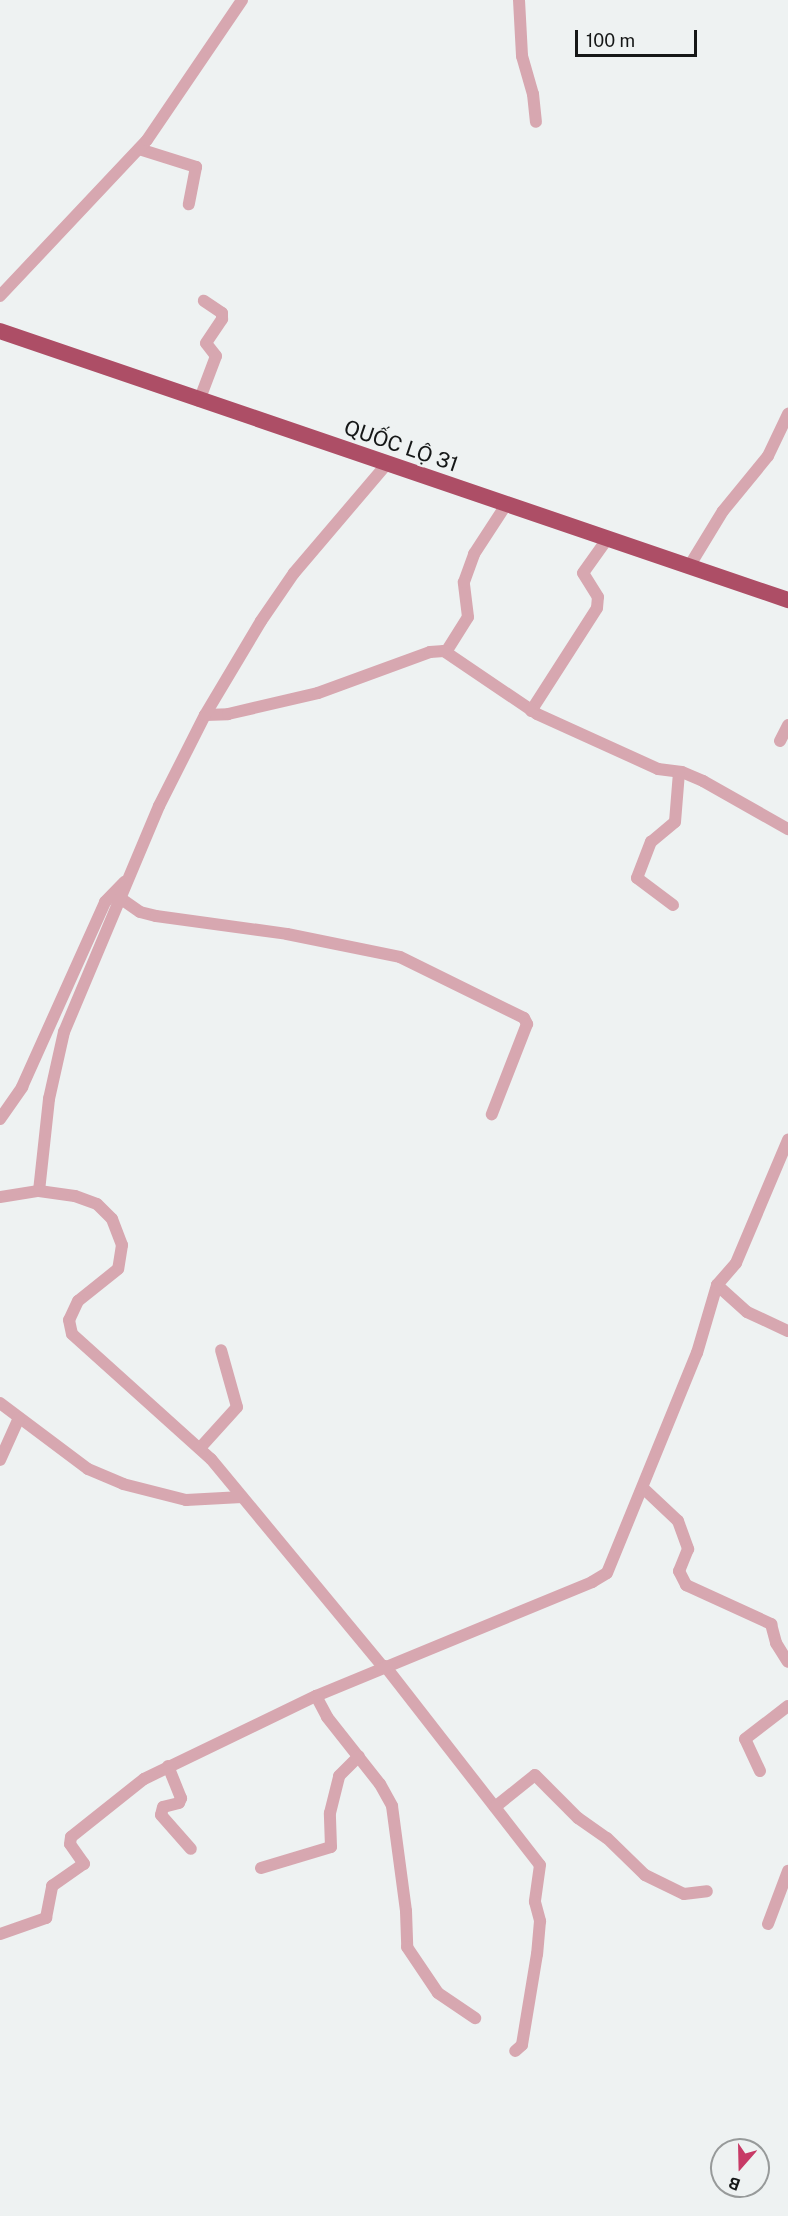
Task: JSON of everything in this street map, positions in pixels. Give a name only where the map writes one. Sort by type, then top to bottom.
[{"type":"highway","name":"QUỐC LỘ 31","points":[[0,331],[386,465],[690,565],[788,600]]},
{"type":"street","points":[[0,296],[139,149],[242,0]]},
{"type":"street","points":[[519,0],[522,56],[534,94],[536,122]]},
{"type":"street","points":[[139,149],[196,167],[189,204]]},
{"type":"street","points":[[199,401],[216,356],[206,343],[222,319],[222,313],[204,301]]},
{"type":"street","points":[[690,565],[723,511],[768,456],[788,414]]},
{"type":"street","points":[[39,1191],[49,1098],[64,1032],[125,882],[205,715],[294,573],[386,465]]},
{"type":"street","points":[[446,652],[468,617],[464,582],[471,563],[506,505]]},
{"type":"street","points":[[531,711],[597,608],[598,597],[583,573],[608,538]]},
{"type":"street","points":[[205,715],[228,714],[318,693],[430,652],[446,652],[531,711],[658,769],[679,772],[716,787],[788,829]]},
{"type":"street","points":[[780,741],[788,725]]},
{"type":"street","points":[[673,905],[641,885],[637,878],[651,842],[675,822],[679,772]]},
{"type":"street","points":[[0,1119],[22,1087],[105,902],[125,882]]},
{"type":"street","points":[[120,898],[140,912],[156,916],[287,934],[400,957],[524,1018],[527,1024],[492,1114]]},
{"type":"street","points":[[0,1934],[46,1918],[52,1886],[84,1864],[70,1844],[71,1837],[133,1786],[168,1766],[316,1696],[599,1579],[610,1569],[697,1353],[717,1285],[736,1263],[788,1140]]},
{"type":"street","points":[[0,1197],[39,1191],[75,1196],[97,1204],[112,1219],[122,1245],[115,1275],[84,1295],[74,1308],[69,1320],[72,1334],[200,1448],[384,1667],[540,1865],[536,1902],[540,1927],[533,1981],[522,2045],[514,2050]]},
{"type":"street","points":[[717,1285],[747,1312],[788,1331]]},
{"type":"street","points":[[200,1448],[237,1407],[221,1350]]},
{"type":"street","points":[[0,1404],[88,1469],[123,1484],[186,1500],[242,1497]]},
{"type":"street","points":[[0,1460],[19,1418]]},
{"type":"street","points":[[643,1488],[678,1521],[688,1550],[679,1571],[686,1585],[771,1624],[776,1643],[788,1662]]},
{"type":"street","points":[[316,1696],[327,1717],[359,1756],[392,1806],[406,1911],[405,1943],[438,1993],[474,2018]]},
{"type":"street","points":[[760,1771],[745,1739],[788,1706]]},
{"type":"street","points":[[261,1868],[331,1847],[330,1813],[337,1782],[340,1773],[359,1756]]},
{"type":"street","points":[[168,1766],[181,1801],[163,1807],[161,1815],[190,1849]]},
{"type":"street","points":[[495,1807],[535,1775],[578,1818],[607,1838],[645,1875],[684,1894],[707,1891]]},
{"type":"street","points":[[768,1924],[788,1871]]}]
